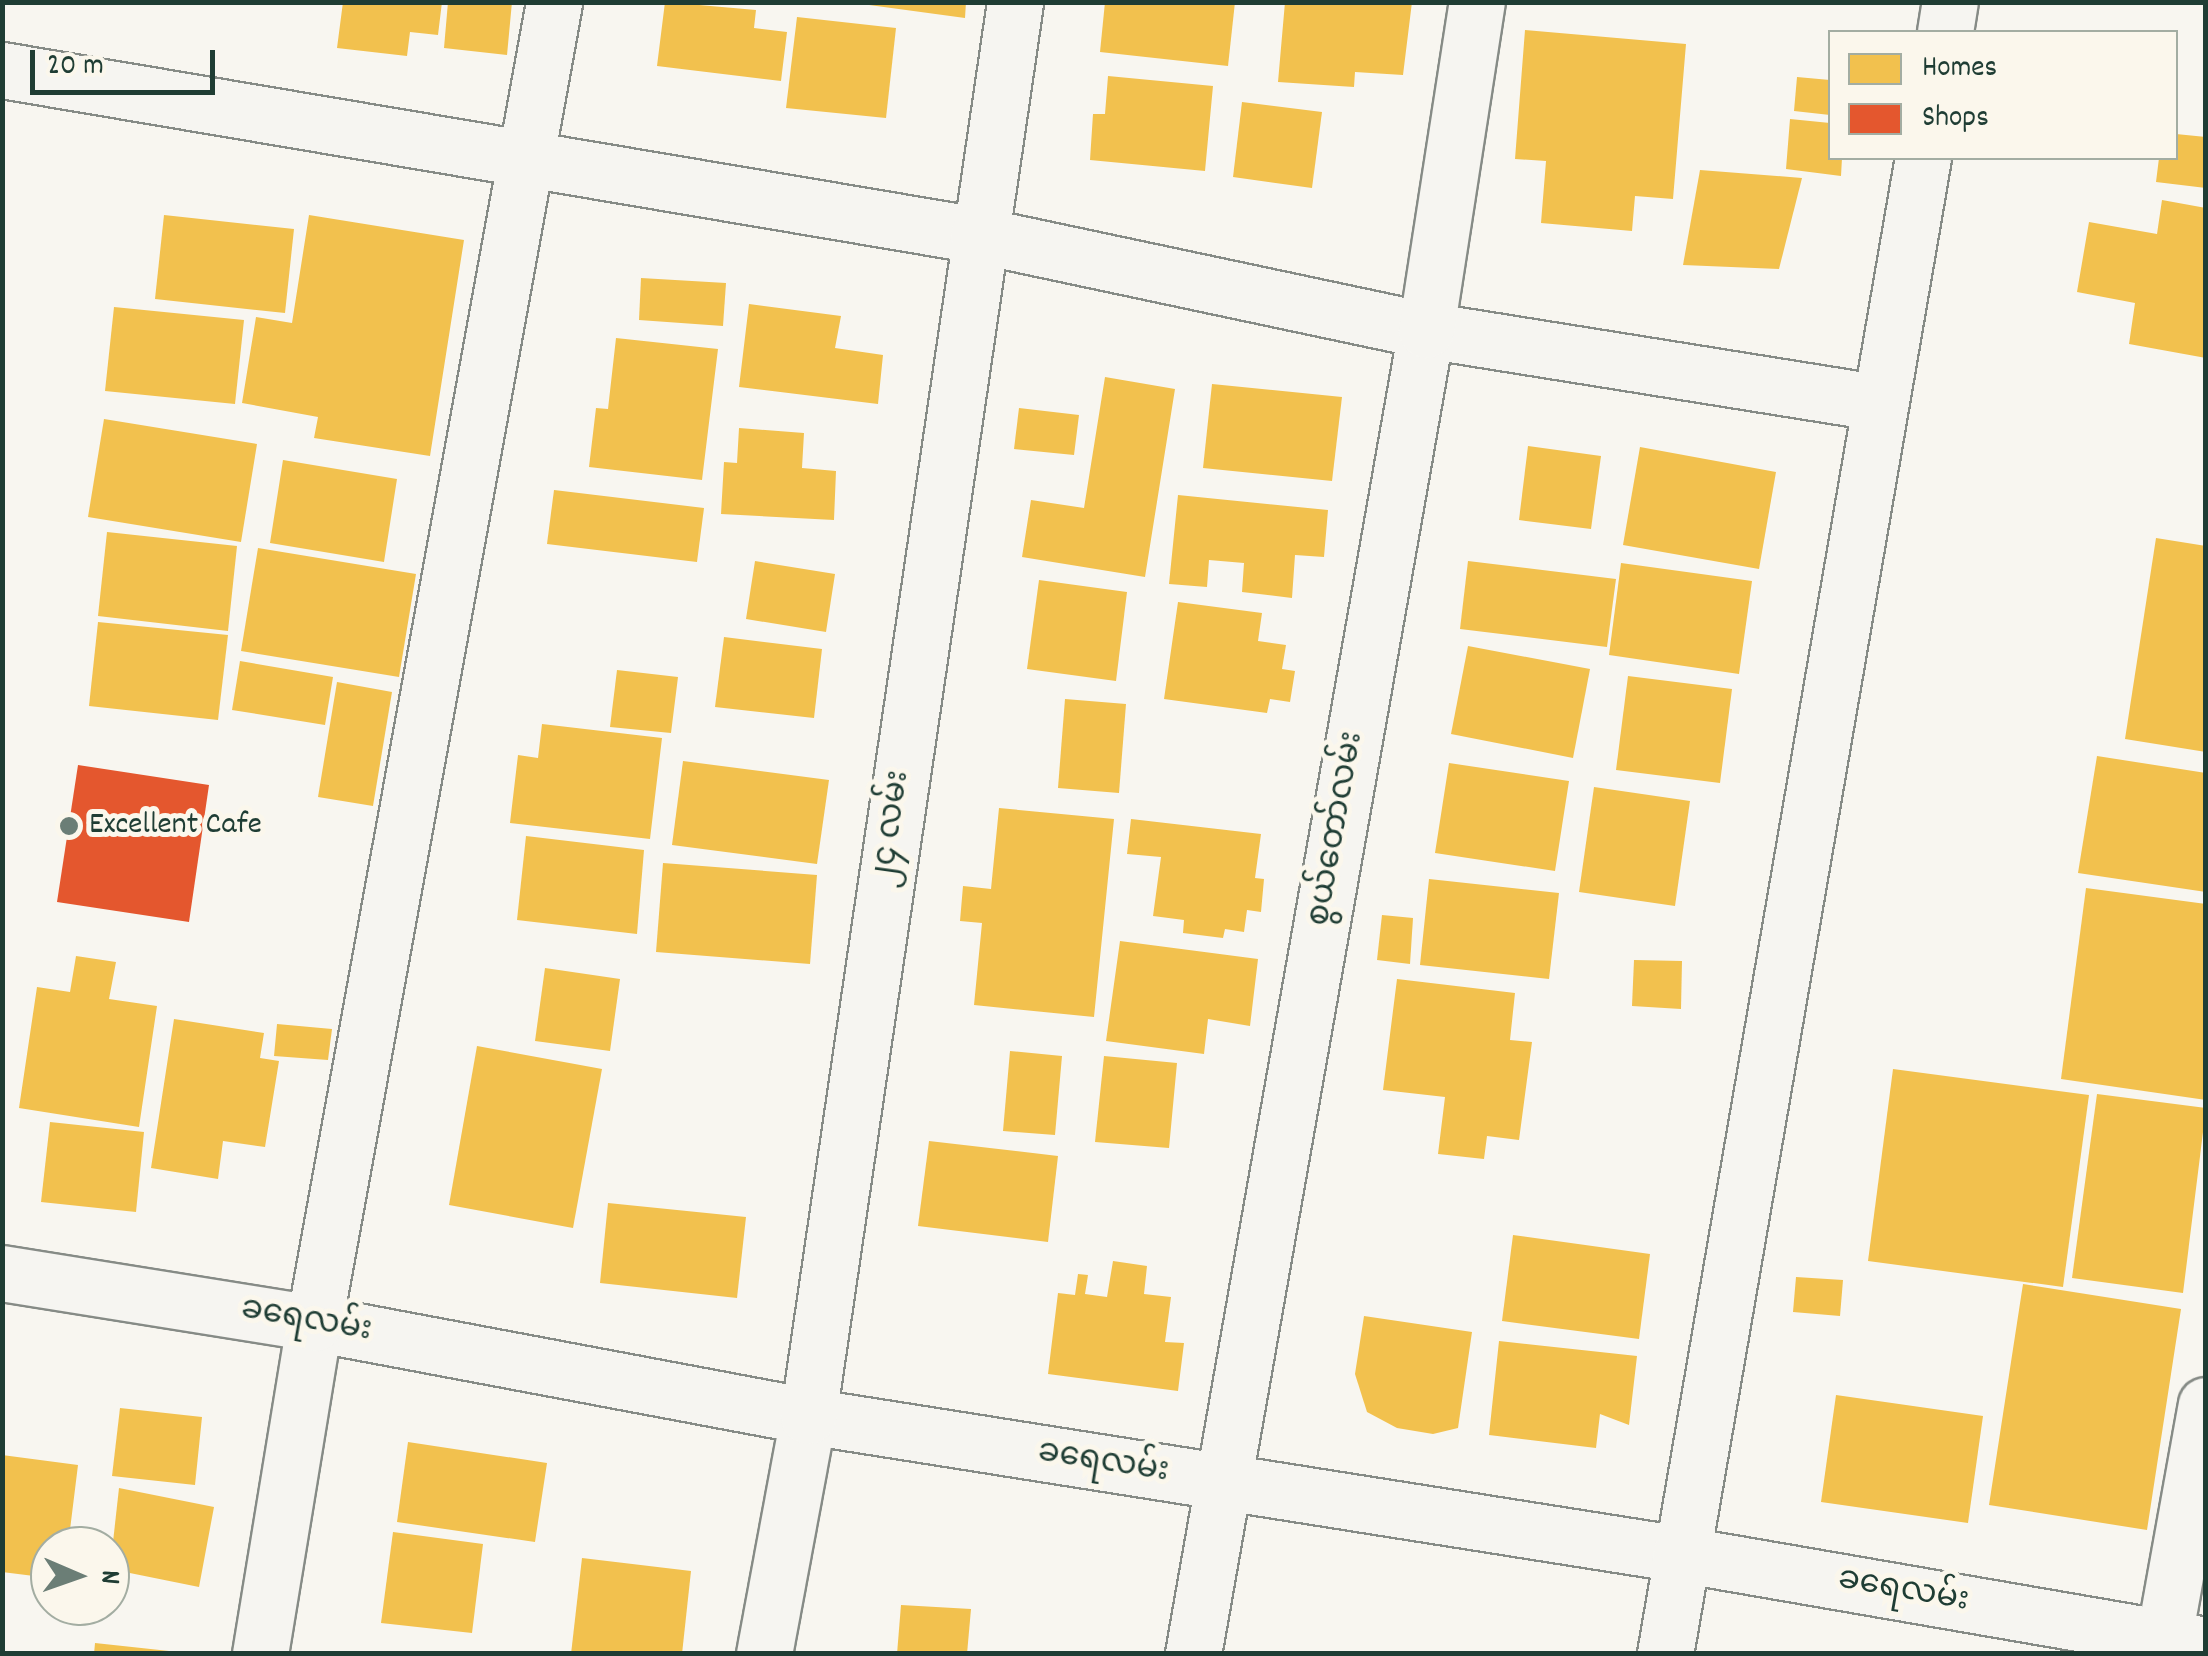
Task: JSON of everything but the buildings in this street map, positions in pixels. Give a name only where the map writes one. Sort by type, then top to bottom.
[{"type":"street","points":[[260,1654],[314,1323],[529,162],[554,2]]},
{"type":"street","name":"၂၄ လမ်း","points":[[764,1654],[808,1416],[1015,2]]},
{"type":"street","name":"စွယ်တော်လမ်း","points":[[1193,1654],[1426,330],[1477,2]]},
{"type":"street","points":[[1944,30],[1950,2]]},
{"type":"street","points":[[2,70],[978,235],[1426,330],[1880,403]]},
{"type":"street","points":[[1664,1654],[1923,160]]},
{"type":"street","name":"ခရေလမ်း","points":[[2,1273],[314,1323],[808,1416],[1680,1554],[2177,1645]]},
{"type":"street","points":[[2177,1645],[2206,1405]]},
{"type":"place","name":"Excellent Cafe","points":[[69,826]]}]
